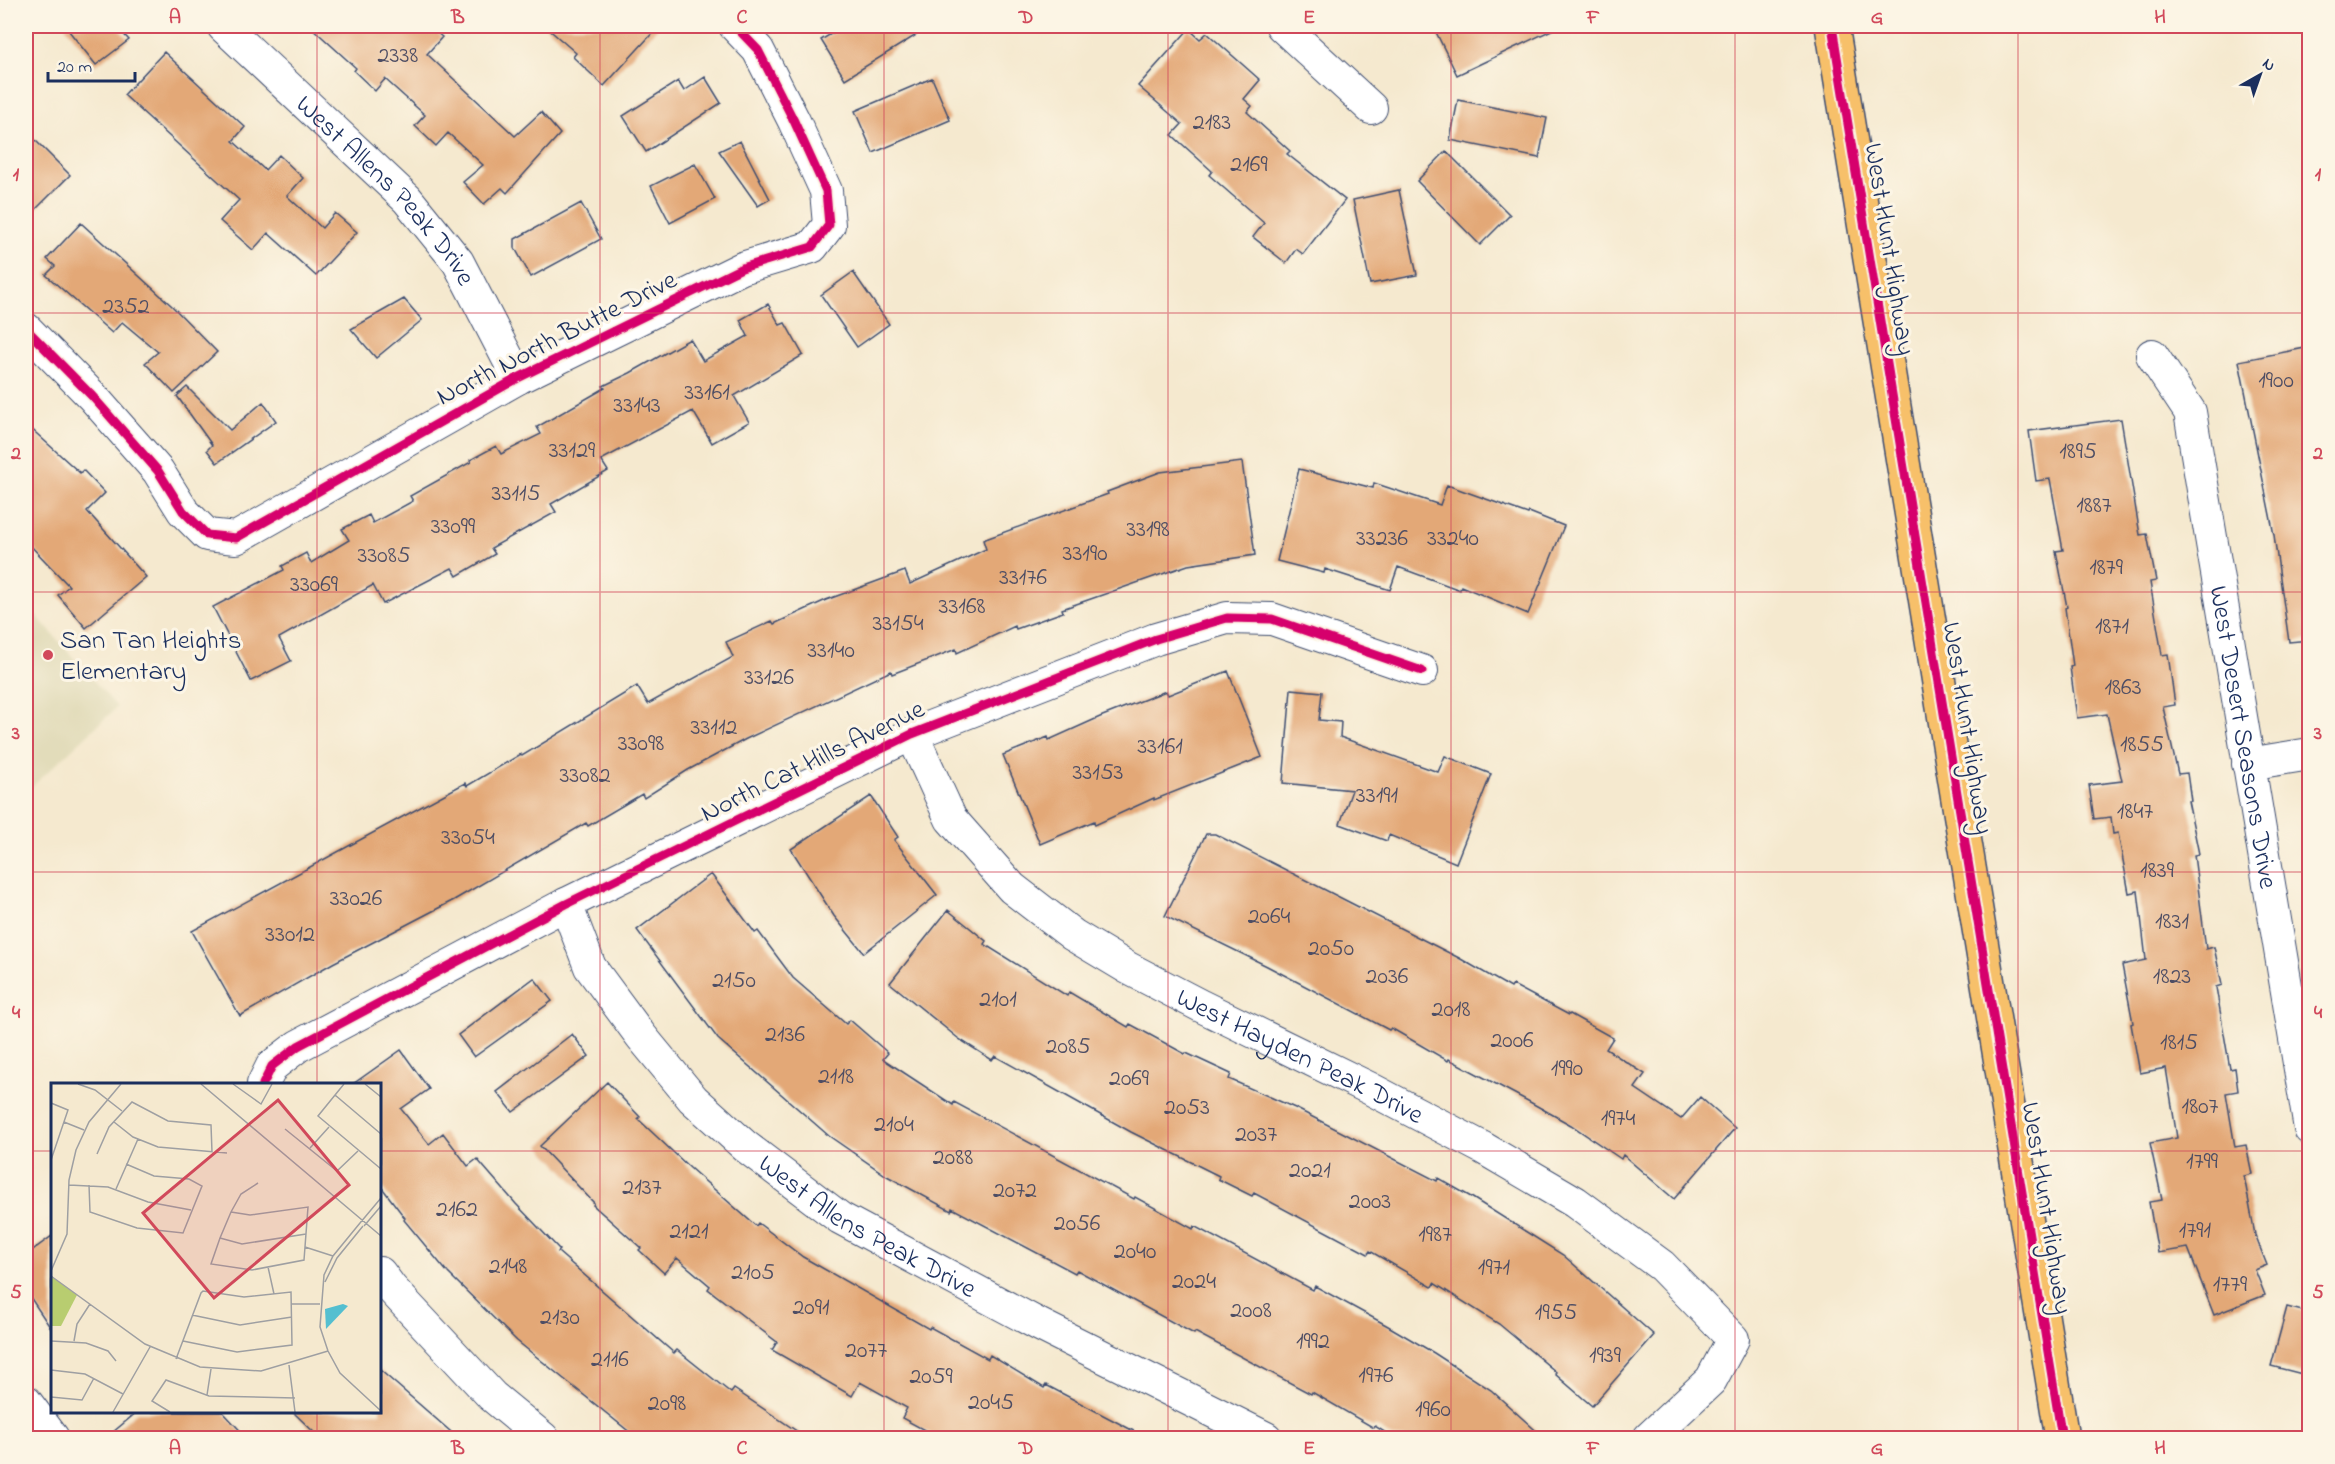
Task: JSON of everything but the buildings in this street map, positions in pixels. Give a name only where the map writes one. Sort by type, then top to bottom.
[{"type":"main road","name":"West Hunt Highway","points":[[1832,26],[2062,1438]]},
{"type":"street","name":"West Allens Peak Drive","points":[[223,26],[407,199],[458,262],[518,378]]},
{"type":"street","name":"North North Butte Drive","points":[[26,329],[107,412],[158,471],[183,511],[207,535],[236,538],[518,378],[742,268],[812,247],[829,225],[826,191],[758,50],[735,26]]},
{"type":"street","points":[[1282,26],[1371,108]]},
{"type":"street","name":"West Desert Seasons Drive","points":[[2152,355],[2190,412],[2310,1129]]},
{"type":"street","name":"North Cat Hills Avenue","points":[[264,1083],[272,1066],[298,1047],[566,904],[912,734],[1156,639],[1227,618],[1272,619],[1422,671]]},
{"type":"street","name":"West Hayden Peak Drive","points":[[912,734],[951,819],[1012,888],[1073,935],[1128,968],[1201,1006],[1369,1088],[1483,1148],[1575,1202],[1662,1266],[1733,1339],[1711,1380],[1649,1438]]},
{"type":"street","points":[[2248,764],[2310,754]]},
{"type":"street","name":"West Allens Peak Drive","points":[[566,904],[590,966],[641,1036],[693,1099],[745,1146],[840,1218],[1038,1324],[1266,1438]]},
{"type":"street","points":[[381,1274],[391,1288],[492,1396],[543,1438]]},
{"type":"street","points":[[26,1402],[53,1438]]},
{"type":"shaded area","name":"San Tan Heights Elementary","points":[[26,604],[117,707],[26,792]]},
{"type":"cycle path","points":[[26,329],[92,396],[158,471],[183,511],[207,535],[236,538],[518,378],[742,268],[812,247],[829,225],[826,191],[758,50],[735,26]]},
{"type":"cycle path","points":[[1832,26],[2062,1438]]},
{"type":"cycle path","points":[[264,1083],[272,1066],[298,1046],[566,904],[912,734],[1156,639],[1227,618],[1272,619],[1422,671]]},
{"type":"place","name":"San Tan Heights Elementary","points":[[48,655]]}]
